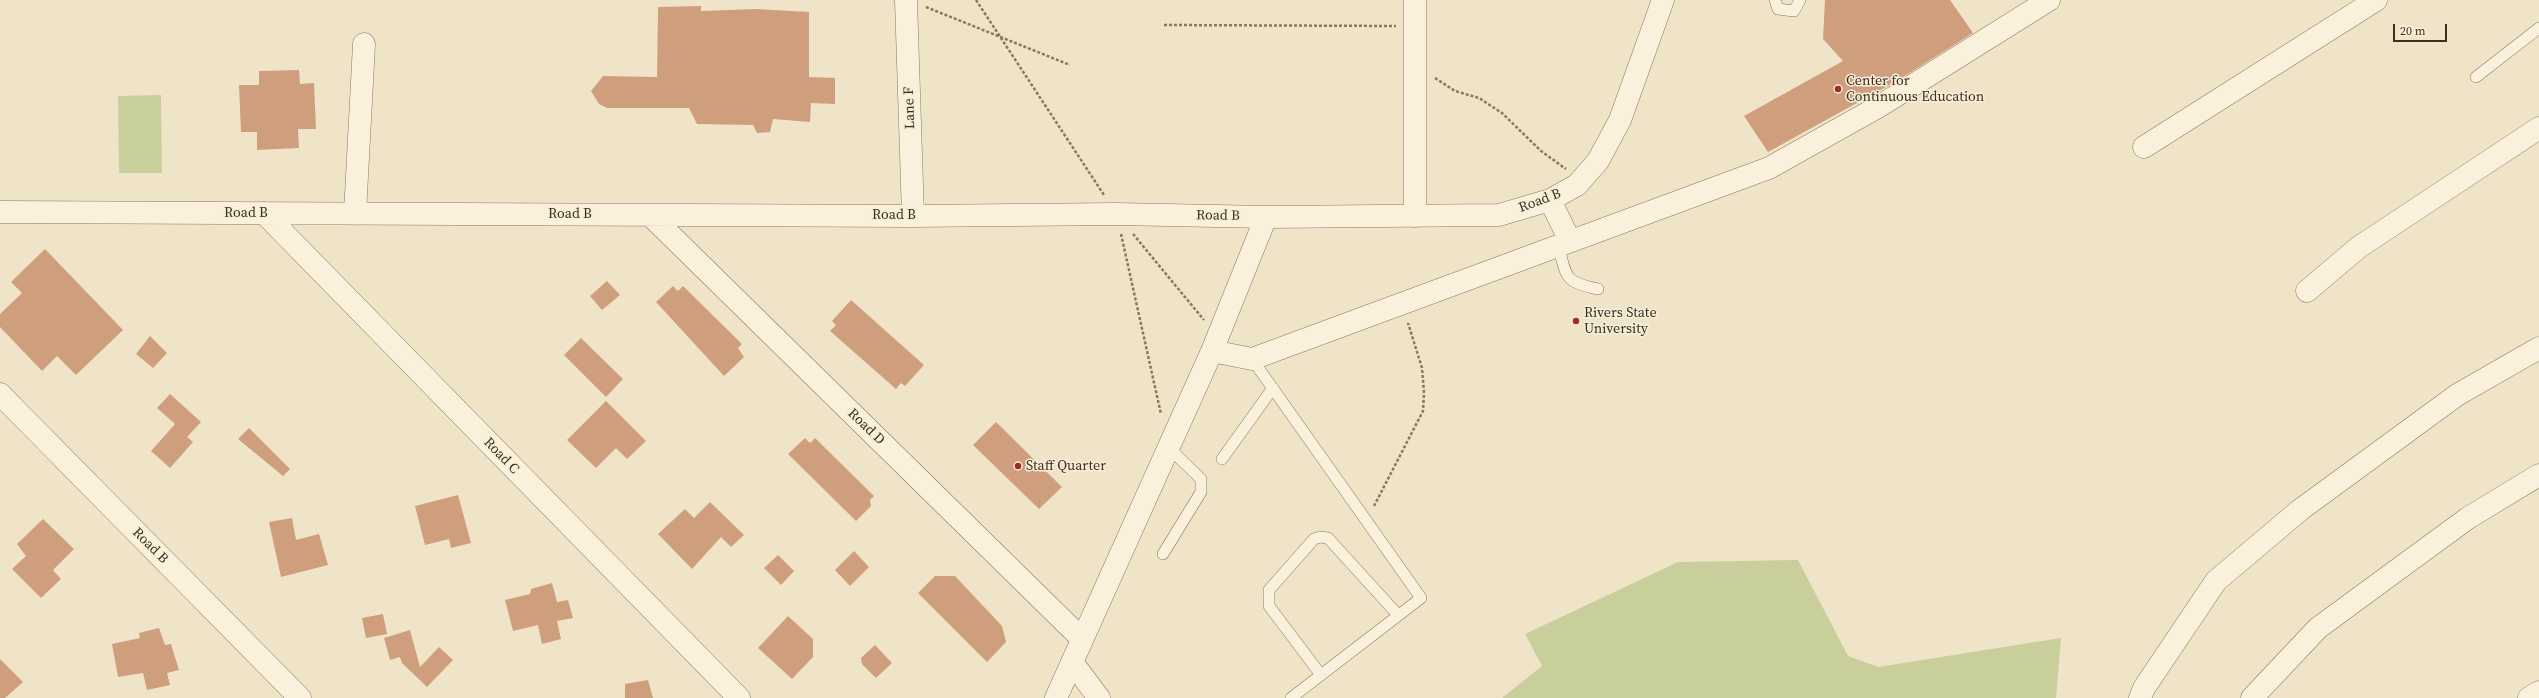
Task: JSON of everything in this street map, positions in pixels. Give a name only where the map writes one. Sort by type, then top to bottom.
[{"type":"street","points":[[1416,0],[1416,216]]},
{"type":"street","name":"Road B","points":[[0,212],[913,216],[1116,214],[1266,216],[1499,215],[1550,200],[1580,181],[1598,161],[1620,120],[1663,0]]},
{"type":"street","points":[[1215,344],[1252,359],[1769,168],[1878,108],[2048,0]]},
{"type":"street","points":[[2144,147],[2376,0]]},
{"type":"street","name":"Lane F","points":[[913,216],[915,3]]},
{"type":"street","points":[[355,214],[364,44]]},
{"type":"street","points":[[2307,291],[2359,247],[2539,128]]},
{"type":"street","points":[[1550,200],[1564,243]]},
{"type":"street","name":"Road C","points":[[264,213],[739,698]]},
{"type":"street","name":"Road D","points":[[650,215],[1082,639]]},
{"type":"street","points":[[1056,698],[1215,344],[1266,216]]},
{"type":"street","points":[[2140,698],[2144,688],[2216,581],[2300,510],[2457,395],[2539,348]]},
{"type":"street","name":"Road B","points":[[0,394],[300,698]]},
{"type":"street","points":[[2252,698],[2318,628],[2468,518],[2539,475]]},
{"type":"street","points":[[1072,662],[1099,698]]},
{"type":"street","points":[[2530,698],[2539,692]]},
{"type":"lane","points":[[1775,0],[1778,9],[1794,11],[1800,0]]},
{"type":"lane","points":[[2476,77],[2539,28]]},
{"type":"lane","points":[[1564,243],[1566,275],[1574,284],[1598,289]]},
{"type":"lane","points":[[1252,359],[1421,598],[1291,698]]},
{"type":"lane","points":[[1222,459],[1273,388]]},
{"type":"lane","points":[[1163,554],[1201,492],[1203,485],[1201,479],[1169,448]]},
{"type":"lane","points":[[1321,675],[1269,606],[1269,590],[1314,540],[1320,537],[1328,538],[1398,615]]},
{"type":"path","points":[[915,3],[1070,65]]},
{"type":"path","points":[[1164,25],[1416,26]]},
{"type":"path","points":[[1416,65],[1455,90],[1479,98],[1502,113],[1541,151],[1580,181]]},
{"type":"path","points":[[1116,214],[1215,344]]},
{"type":"path","points":[[1365,520],[1423,410],[1424,393],[1422,368],[1402,303]]},
{"type":"green space","points":[[161,95],[162,173],[119,173],[118,96]]},
{"type":"green space","points":[[1798,560],[1848,656],[1878,667],[2061,638],[2056,698],[1502,698],[1542,666],[1525,634],[1678,562]]},
{"type":"building","name":"Center for Continuous Education","points":[[1825,0],[1950,0],[1973,33],[1895,82],[1768,152],[1744,116],[1843,61],[1823,39]]},
{"type":"building","points":[[701,6],[701,11],[756,9],[809,12],[809,77],[835,78],[835,104],[811,103],[810,122],[773,119],[770,132],[757,133],[753,125],[697,124],[689,108],[607,108],[599,104],[591,91],[603,76],[657,77],[658,7]]},
{"type":"building","points":[[299,70],[300,84],[314,83],[316,129],[298,129],[299,148],[257,150],[257,132],[241,132],[239,85],[259,85],[259,71]]},
{"type":"building","points":[[45,249],[123,330],[76,375],[57,356],[42,371],[0,327],[0,314],[22,293],[11,282]]},
{"type":"building","points":[[607,281],[620,295],[602,310],[590,296]]},
{"type":"building","points":[[673,286],[678,291],[683,286],[742,344],[738,348],[744,357],[724,376],[656,302]]},
{"type":"building","points":[[851,300],[924,365],[905,386],[901,383],[896,389],[830,331],[836,325],[832,321]]},
{"type":"building","points":[[150,336],[167,353],[153,368],[136,354]]},
{"type":"building","points":[[581,338],[623,379],[606,397],[564,355]]},
{"type":"building","points":[[170,394],[201,422],[187,437],[193,442],[170,468],[151,451],[175,424],[157,408]]},
{"type":"building","points":[[606,401],[646,441],[627,459],[616,448],[596,468],[567,440]]},
{"type":"building","name":"Staff Quarter","points":[[996,422],[1062,487],[1039,509],[973,445]]},
{"type":"building","points":[[249,428],[290,469],[283,476],[238,439]]},
{"type":"building","points":[[805,438],[810,443],[815,438],[874,496],[870,500],[871,506],[856,521],[788,454]]},
{"type":"building","points":[[458,495],[471,543],[451,548],[449,539],[425,545],[415,506]]},
{"type":"building","points":[[710,502],[744,535],[731,547],[721,537],[692,569],[658,534],[685,509],[694,518]]},
{"type":"building","points":[[292,518],[296,540],[319,534],[328,565],[281,577],[269,522]]},
{"type":"building","points":[[43,519],[74,549],[53,570],[61,579],[41,598],[12,569],[26,556],[17,544]]},
{"type":"building","points":[[854,551],[869,567],[850,586],[835,570]]},
{"type":"building","points":[[778,555],[794,571],[781,585],[764,568]]},
{"type":"building","points":[[935,576],[955,576],[1002,626],[1006,642],[987,662],[918,593]]},
{"type":"building","points":[[552,583],[557,602],[568,600],[573,618],[557,621],[561,639],[542,644],[538,625],[513,631],[505,600],[530,594],[531,589]]},
{"type":"building","points":[[383,614],[387,634],[366,638],[362,618]]},
{"type":"building","points":[[788,616],[813,639],[813,657],[792,679],[758,648]]},
{"type":"building","points":[[159,628],[165,645],[171,644],[179,670],[167,673],[170,685],[147,690],[143,673],[118,677],[112,644],[140,638],[139,633]]},
{"type":"building","points":[[410,630],[420,667],[439,647],[453,660],[427,687],[402,663],[400,657],[390,660],[384,638]]},
{"type":"building","points":[[875,645],[892,663],[876,678],[862,664],[861,658]]},
{"type":"building","points":[[0,659],[23,682],[5,698],[0,698]]},
{"type":"building","points":[[648,680],[653,698],[625,698],[625,684]]},
{"type":"place","name":"Center for Continuous Education","points":[[1838,89]]},
{"type":"place","name":"Rivers State University","points":[[1576,321]]},
{"type":"place","name":"Staff Quarter","points":[[1018,466]]}]
